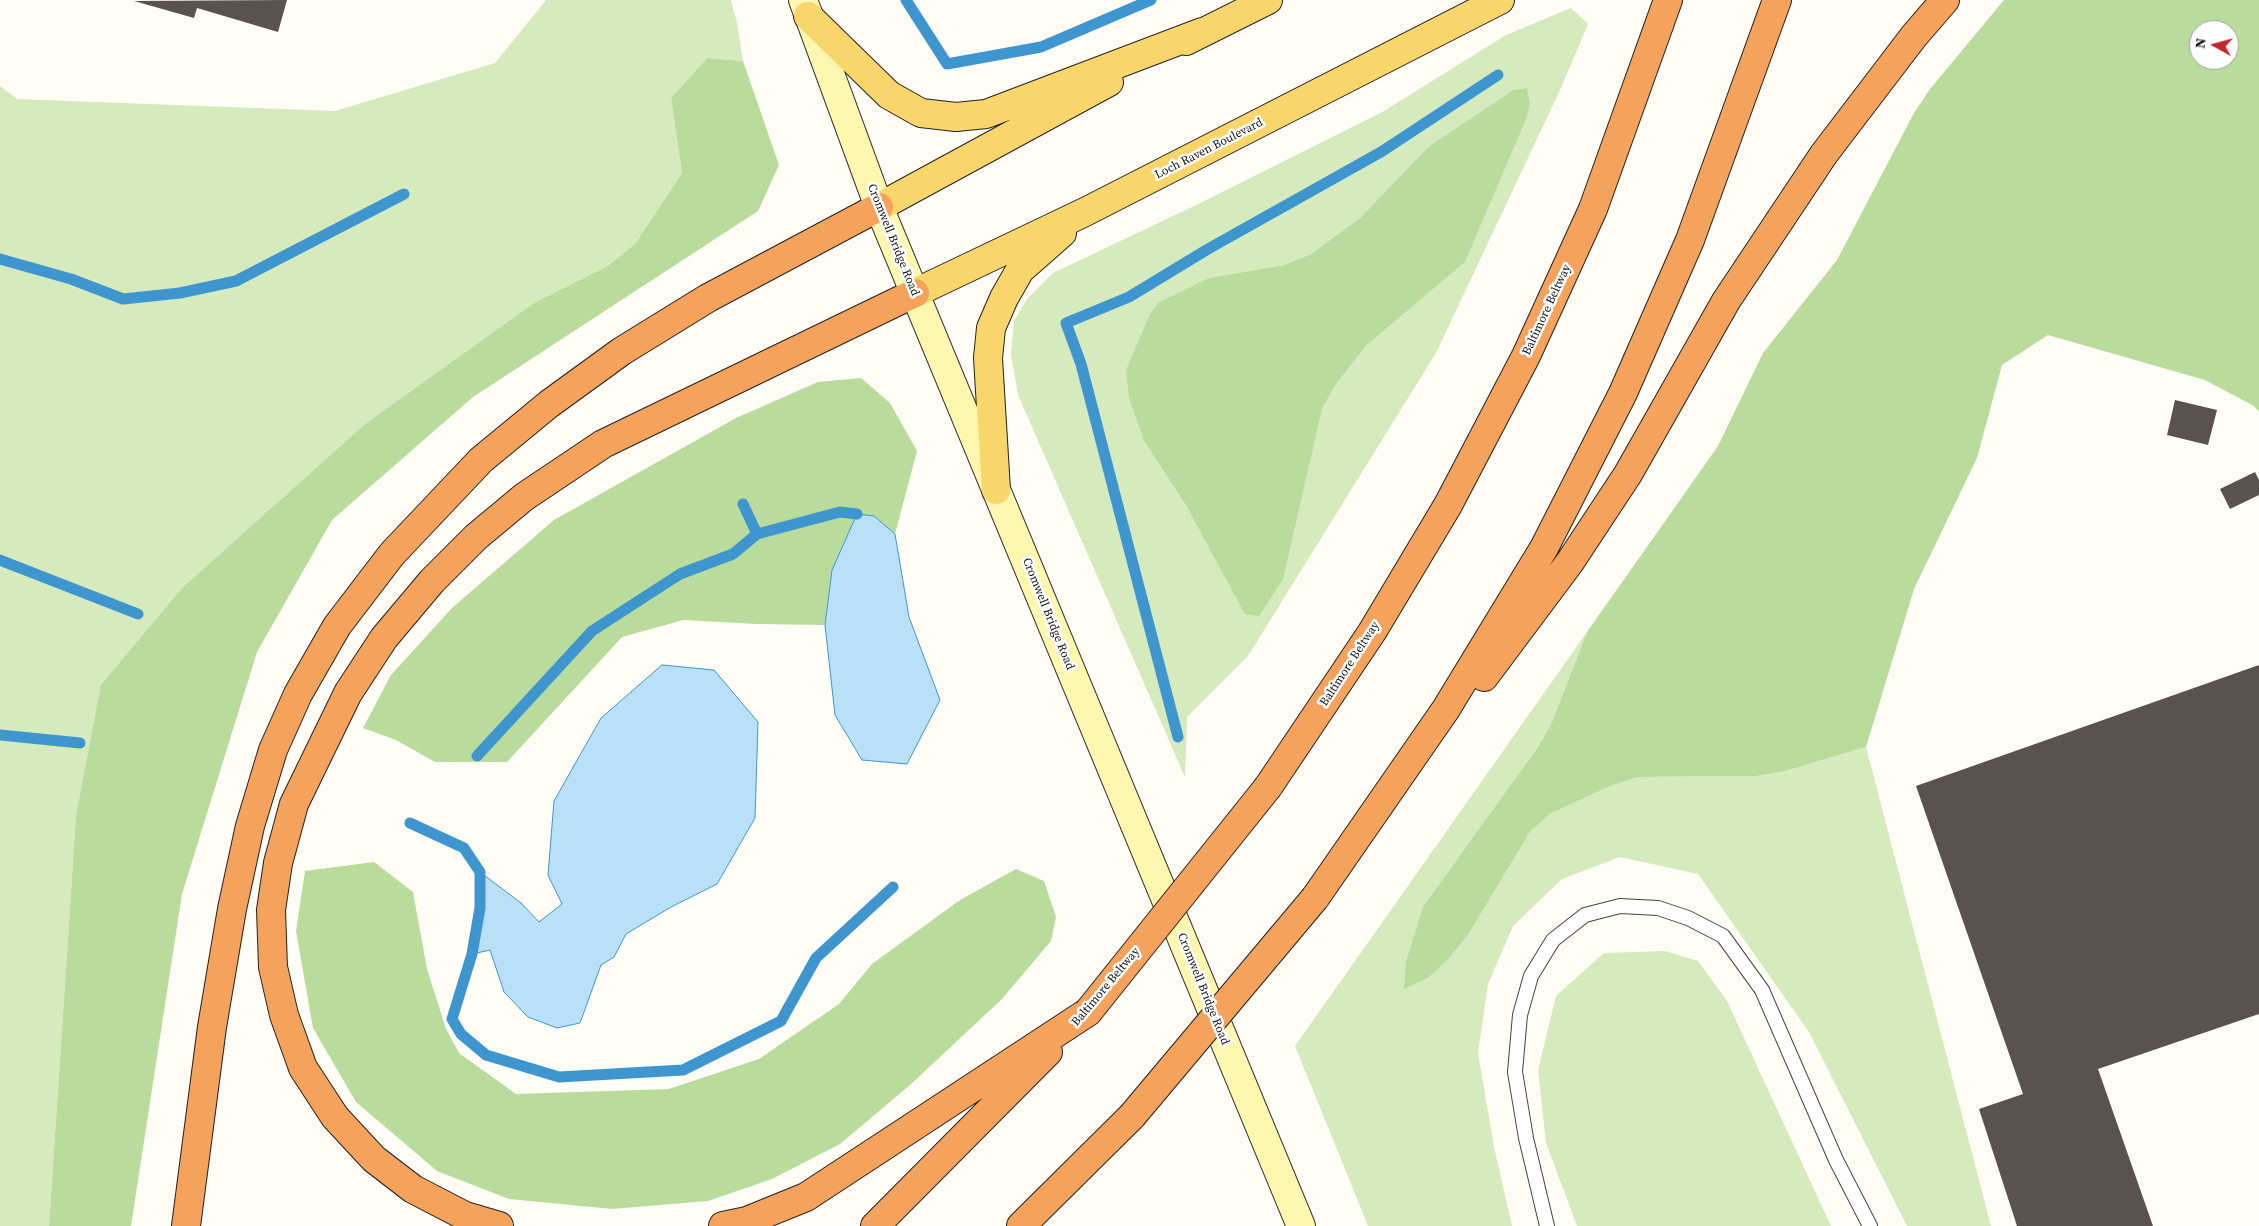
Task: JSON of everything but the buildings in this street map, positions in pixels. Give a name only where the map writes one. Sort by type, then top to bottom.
[{"type":"highway","name":"Baltimore Beltway","points":[[875,1226],[1088,1012],[1268,787],[1387,607],[1448,505],[1526,356],[1593,210],[1650,55],[1668,0]]},
{"type":"highway","points":[[1021,1226],[1132,1116],[1315,898],[1446,709],[1544,548],[1623,393],[1690,240],[1778,0]]},
{"type":"highway","points":[[1376,808],[1455,716],[1570,562],[1628,474],[1731,293],[1824,154],[1914,36],[1945,0]]},
{"type":"highway","points":[[186,1226],[212,1028],[232,909],[250,826],[277,742],[298,694],[337,626],[392,554],[481,460],[550,404],[622,351],[708,298],[879,207]]},
{"type":"highway","points":[[499,1226],[456,1212],[414,1189],[374,1159],[335,1117],[304,1068],[284,1015],[273,967],[271,910],[278,863],[298,796],[348,693],[384,638],[432,581],[476,537],[524,497],[603,444],[915,293]]},
{"type":"highway","points":[[723,1226],[747,1221],[806,1197],[1088,1012]]},
{"type":"highway","points":[[1035,1226],[1103,1144]]},
{"type":"main road","points":[[879,207],[1202,32],[1268,0]]},
{"type":"main road","name":"Loch Raven Boulevard","points":[[915,293],[1086,212],[1500,0]]},
{"type":"main road","points":[[805,8],[889,95],[921,113],[956,117],[986,114],[1202,32]]},
{"type":"main road","name":"Cromwell Bridge Road","points":[[805,8],[879,207],[1301,1226]]},
{"type":"main road","points":[[996,490],[988,358],[992,328],[1004,298],[1020,270],[1086,212]]},
{"type":"lane","points":[[1547,1226],[1526,1138],[1515,1072],[1520,1015],[1531,976],[1553,940],[1585,915],[1620,906],[1658,908],[1688,918],[1723,936],[1762,990],[1836,1160],[1870,1226]]},
{"type":"green space","points":[[546,0],[731,0],[743,61],[707,58],[671,98],[682,173],[635,244],[608,266],[534,303],[365,424],[183,587],[76,816],[49,1226],[0,1226],[0,86],[17,99],[335,111],[495,63]]},
{"type":"green space","points":[[2004,0],[2259,0],[2259,412],[2254,406],[2205,380],[2048,335],[2002,365],[1977,458],[1914,589],[1866,747],[1785,771],[1757,776],[1638,777],[1610,786],[1550,814],[1530,832],[1468,935],[1449,958],[1429,977],[1404,989],[1406,961],[1423,907],[1538,747],[1552,722],[1587,632],[1718,446],[1763,353],[1837,260],[1914,113],[1930,89]]},
{"type":"green space","points":[[1571,8],[1588,24],[1561,88],[1436,353],[1248,656],[1187,717],[1185,777],[1018,395],[1011,354],[1014,321],[1027,299],[1053,273],[1192,207],[1384,111],[1506,35]],"holes":[[[1527,88],[1465,262],[1366,346],[1336,384],[1322,409],[1187,507],[1144,441],[1209,278],[1284,265],[1311,254],[1360,218],[1429,146],[1513,90]]]},
{"type":"green space","points":[[707,58],[743,61],[779,165],[758,211],[473,397],[332,520],[257,652],[182,894],[131,1226],[49,1226],[76,816],[101,685],[183,587],[365,424],[534,303],[608,266],[635,244],[682,173],[671,98]]},
{"type":"green space","points":[[1527,88],[1530,104],[1526,119],[1465,262],[1366,346],[1336,384],[1322,409],[1283,579],[1259,616],[1245,614],[1187,507],[1144,441],[1129,398],[1126,370],[1150,314],[1158,303],[1209,278],[1284,265],[1311,254],[1360,218],[1429,146],[1513,90]]},
{"type":"green space","points":[[861,378],[890,403],[917,451],[895,534],[874,516],[832,570],[825,625],[683,620],[622,637],[507,762],[435,762],[396,740],[363,728],[391,675],[452,608],[554,520],[736,418],[818,382]]},
{"type":"green space","points":[[1587,632],[1552,722],[1538,747],[1423,908],[1406,961],[1449,958],[1468,935],[1530,832],[1550,814],[1610,786],[1638,777],[1757,776],[1785,771],[1866,747],[1991,1226],[1907,1226],[1809,1032],[1698,874],[1620,857],[1562,879],[1513,926],[1488,984],[1478,1053],[1494,1147],[1512,1226],[1368,1226],[1295,1046]]},
{"type":"green space","points":[[374,862],[413,892],[427,969],[446,1029],[459,1053],[516,1094],[669,1089],[759,1059],[839,1004],[872,964],[960,900],[1016,869],[1044,881],[1056,917],[1051,941],[1002,999],[910,1085],[840,1144],[772,1179],[708,1201],[612,1209],[509,1199],[437,1171],[356,1102],[313,1028],[296,931],[305,871]]},
{"type":"green space","points":[[1665,951],[1698,961],[1727,1001],[1831,1226],[1577,1226],[1546,1143],[1538,1070],[1556,996],[1604,953]]},
{"type":"water","points":[[857,514],[874,516],[895,534],[909,617],[940,700],[907,764],[862,760],[835,715],[825,625],[832,570]]},
{"type":"water","points":[[662,665],[714,670],[758,722],[755,818],[717,884],[671,907],[626,934],[614,957],[601,965],[580,1023],[557,1028],[528,1017],[504,992],[490,950],[472,954],[480,908],[480,872],[521,903],[539,922],[562,904],[548,875],[554,801],[601,718]]},
{"type":"waterway","points":[[906,0],[947,64],[1041,47],[1151,0]]},
{"type":"waterway","points":[[1178,737],[1081,364],[1066,323],[1129,297],[1208,249],[1381,152],[1498,75]]},
{"type":"waterway","points":[[0,259],[71,279],[123,299],[180,293],[236,281],[404,194]]},
{"type":"waterway","points":[[743,504],[757,534]]},
{"type":"waterway","points":[[477,756],[592,631],[680,574],[733,554],[757,534],[840,512],[857,514]]},
{"type":"waterway","points":[[0,560],[138,614]]},
{"type":"waterway","points":[[0,735],[80,743]]},
{"type":"waterway","points":[[410,823],[464,848],[480,872],[480,908],[472,954],[452,1019],[461,1034],[486,1055],[559,1077],[683,1070],[781,1021],[816,958],[893,887]]}]
